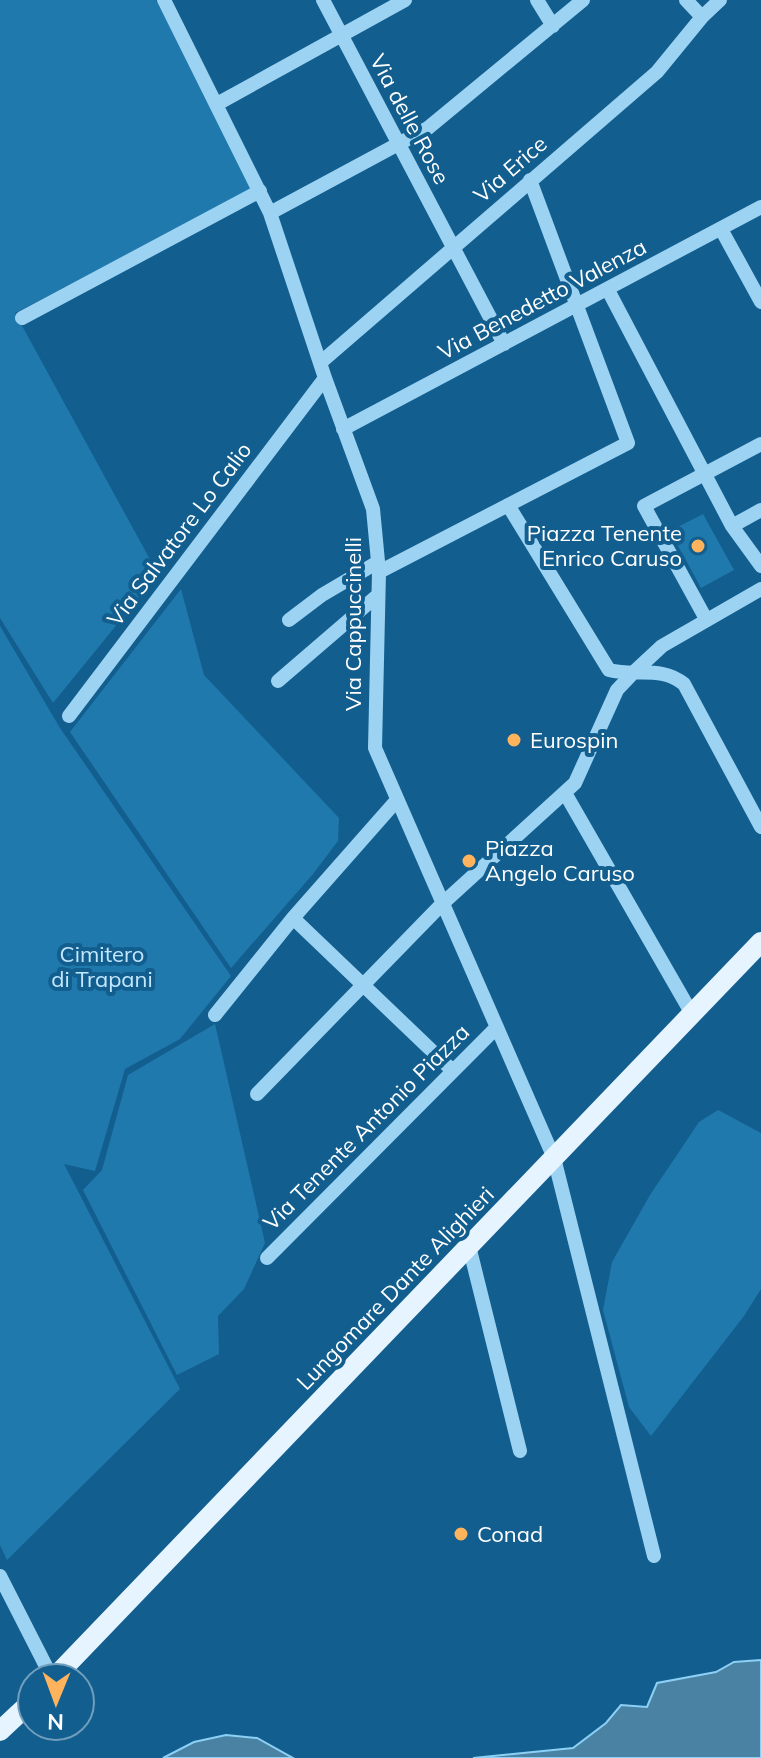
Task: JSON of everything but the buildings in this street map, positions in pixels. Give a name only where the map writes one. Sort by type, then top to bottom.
[{"type":"main road","name":"Lungomare Dante Alighieri","points":[[69,1662],[761,942]]},
{"type":"main road","points":[[0,1731],[16,1716]]},
{"type":"street","name":"Via Cappuccinelli","points":[[164,0],[270,213],[322,370],[373,509],[378,567],[375,748],[554,1158],[654,1556]]},
{"type":"street","name":"Via delle Rose","points":[[323,0],[504,344]]},
{"type":"street","points":[[217,104],[405,0]]},
{"type":"street","points":[[537,0],[553,26]]},
{"type":"street","points":[[270,213],[428,128],[583,0]]},
{"type":"street","points":[[686,0],[702,17]]},
{"type":"street","name":"Via Erice","points":[[322,370],[453,247],[657,72],[720,0]]},
{"type":"street","points":[[289,620],[322,595],[628,443],[530,180]]},
{"type":"street","points":[[22,318],[260,191]]},
{"type":"street","name":"Via Benedetto Valenza","points":[[343,429],[761,207]]},
{"type":"street","points":[[721,229],[761,302]]},
{"type":"street","points":[[608,290],[732,526],[761,566]]},
{"type":"street","name":"Via Salvatore Lo Calio","points":[[69,716],[322,370]]},
{"type":"street","points":[[706,619],[644,506],[761,444]]},
{"type":"street","points":[[508,505],[609,670],[657,671],[672,674],[684,684],[761,827]]},
{"type":"street","points":[[732,526],[761,510]]},
{"type":"street","points":[[257,1094],[442,904],[575,783],[617,690],[634,672],[662,646],[761,589]]},
{"type":"street","points":[[278,681],[378,595]]},
{"type":"street","points":[[565,793],[692,1014]]},
{"type":"street","points":[[215,1015],[293,918],[397,800]]},
{"type":"street","points":[[293,918],[453,1071]]},
{"type":"street","name":"Via Tenente Antonio Piazza","points":[[267,1258],[497,1027]]},
{"type":"street","points":[[469,1246],[520,1451]]},
{"type":"street","points":[[0,1576],[49,1662]]},
{"type":"green space","points":[[0,0],[156,0],[254,189],[15,313],[158,574],[53,703],[0,618]]},
{"type":"green space","points":[[703,514],[734,570],[701,588],[670,531]]},
{"type":"green space","points":[[181,589],[204,675],[339,818],[338,841],[231,968],[70,732]]},
{"type":"green space","name":"Cimitero di Trapani","points":[[0,626],[60,728],[231,976],[180,1039],[125,1069],[95,1171],[64,1164],[180,1389],[7,1560],[0,1545]]},
{"type":"green space","points":[[215,1024],[265,1243],[244,1289],[218,1316],[219,1354],[177,1375],[83,1190],[102,1170],[128,1075]]},
{"type":"green space","points":[[718,1110],[761,1133],[761,1289],[744,1316],[651,1436],[629,1407],[603,1310],[612,1262],[650,1195],[699,1122]]},
{"type":"shaded area","points":[[761,1660],[761,1758],[473,1758],[573,1748],[606,1723],[621,1705],[647,1707],[657,1683],[716,1672],[734,1662]]},
{"type":"shaded area","points":[[226,1735],[257,1738],[293,1758],[163,1758],[194,1742]]},
{"type":"place","name":"Piazza Tenente Enrico Caruso","points":[[698,546]]},
{"type":"place","name":"Eurospin","points":[[514,740]]},
{"type":"place","name":"Piazza Angelo Caruso","points":[[469,861]]},
{"type":"place","name":"Conad","points":[[461,1534]]}]
